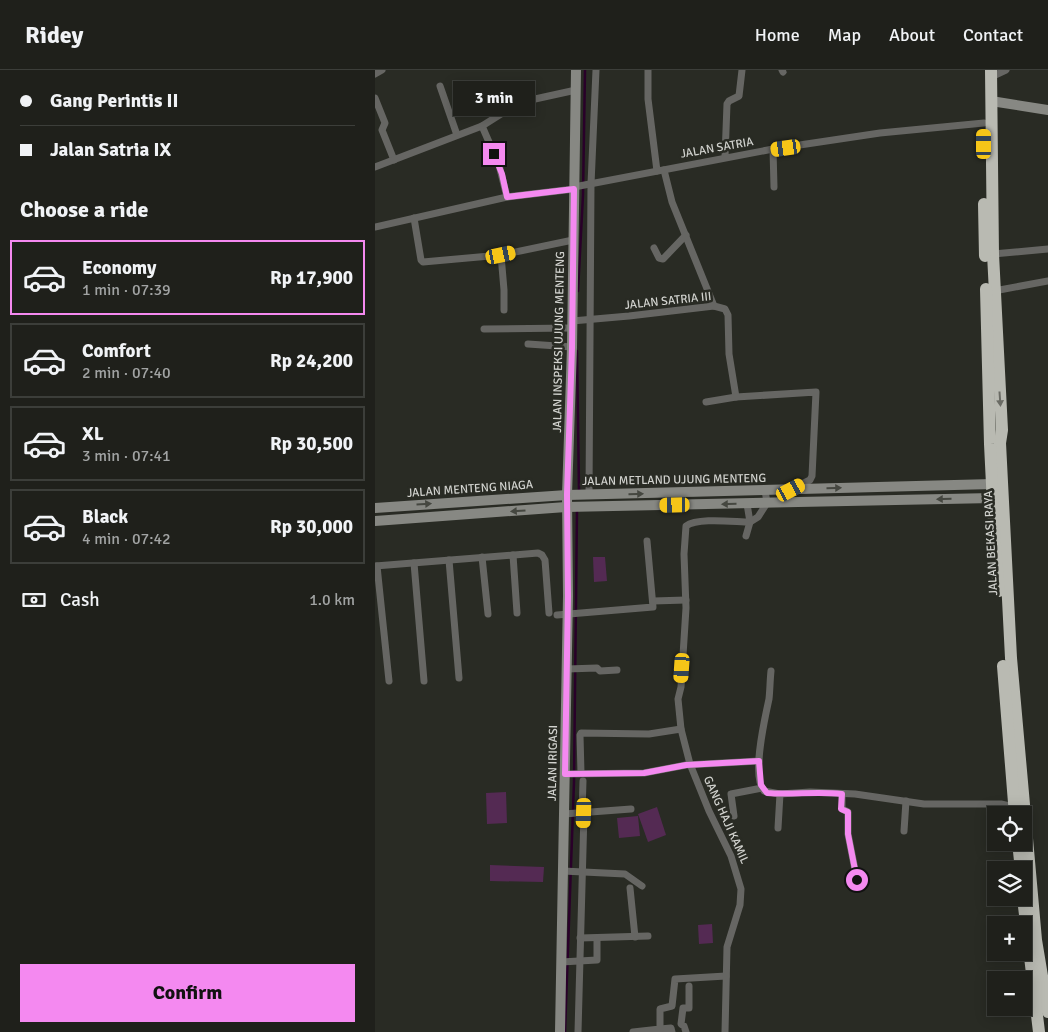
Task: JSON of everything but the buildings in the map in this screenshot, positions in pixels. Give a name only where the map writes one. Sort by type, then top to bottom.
[{"type":"highway","name":"JALAN BEKASI RAYA","points":[[988,72],[991,101],[994,291],[1002,430],[1000,443],[1005,528],[1003,589],[1005,691],[1015,806]]},
{"type":"highway","name":"JALAN BEKASI RAYA","points":[[988,72],[984,123],[985,287],[990,444],[993,498],[1011,658],[1030,916]]},
{"type":"highway","name":"JALAN BEKASI RAYA","points":[[1032,940],[1048,1012]]},
{"type":"highway","name":"JALAN BEKASI RAYA","points":[[1032,940],[1039,1032]]},
{"type":"street","points":[[375,74],[382,70]]},
{"type":"street","name":"JALAN INSPEKSI UJUNG MENTENG","points":[[568,495],[574,324],[573,240],[576,70]]},
{"type":"street","points":[[588,495],[590,184],[596,70]]},
{"type":"street","points":[[648,70],[648,99],[661,170],[714,306]]},
{"type":"street","points":[[725,157],[727,104],[739,96],[742,70]]},
{"type":"street","points":[[988,72],[1006,70]]},
{"type":"street","points":[[440,86],[457,135]]},
{"type":"street","points":[[375,167],[482,126],[501,114],[535,99],[576,90]]},
{"type":"street","points":[[375,98],[385,123],[382,130],[394,160]]},
{"type":"street","points":[[991,101],[1048,110]]},
{"type":"street","name":"JALAN SATRIA","points":[[375,227],[507,197],[575,187],[725,157],[880,133],[984,123]]},
{"type":"street","points":[[482,126],[499,165],[507,197]]},
{"type":"street","points":[[773,149],[774,187]]},
{"type":"street","points":[[414,218],[422,262],[451,261],[501,255],[573,240]]},
{"type":"street","points":[[654,248],[659,258],[663,259],[686,235]]},
{"type":"street","points":[[993,254],[1048,249]]},
{"type":"street","points":[[501,255],[504,310]]},
{"type":"street","points":[[994,291],[1048,281]]},
{"type":"street","name":"JALAN SATRIA III","points":[[484,329],[574,324],[589,320],[714,306],[725,309],[728,315],[729,354],[736,397]]},
{"type":"street","points":[[528,344],[572,348]]},
{"type":"street","points":[[707,402],[736,397],[816,392],[812,476],[810,480],[791,490]]},
{"type":"street","name":"JALAN METLAND UJUNG MENTENG","points":[[568,495],[993,484]]},
{"type":"street","points":[[750,522],[758,517],[767,503],[765,490]]},
{"type":"street","name":"JALAN IRIGASI","points":[[560,1032],[566,871],[570,669],[562,614],[568,495]]},
{"type":"street","name":"JALAN MENTENG NIAGA","points":[[375,508],[568,495]]},
{"type":"street","name":"JALAN METLAND UJUNG MENTENG","points":[[567,508],[993,498]]},
{"type":"street","points":[[746,536],[750,522],[747,504]]},
{"type":"street","name":"JALAN MENTENG NIAGA","points":[[375,521],[567,508]]},
{"type":"street","name":"GANG HAJI KAMIL","points":[[725,1032],[727,947],[741,905],[741,888],[731,856],[709,811],[690,764],[681,728],[678,698],[681,687],[686,600],[684,554],[687,525],[714,521],[750,522]]},
{"type":"street","points":[[389,681],[376,566],[538,553],[545,560],[562,614],[653,608],[647,541]]},
{"type":"street","points":[[513,555],[517,614]]},
{"type":"street","points":[[482,557],[488,614]]},
{"type":"street","points":[[449,560],[459,678]]},
{"type":"street","points":[[414,563],[424,681]]},
{"type":"street","points":[[653,601],[686,600]]},
{"type":"street","points":[[570,669],[597,668],[600,671],[617,670]]},
{"type":"street","points":[[771,671],[759,761],[762,788],[767,793],[810,792],[867,795],[924,804],[1001,804],[1005,806]]},
{"type":"street","points":[[578,1032],[582,813],[581,733],[649,734],[681,728]]},
{"type":"street","points":[[567,774],[581,776],[644,773],[690,764],[759,761]]},
{"type":"street","points":[[734,816],[731,794],[762,788]]},
{"type":"street","points":[[778,828],[780,794]]},
{"type":"street","points":[[842,794],[841,809],[848,812],[848,834],[857,880]]},
{"type":"street","points":[[904,831],[906,801]]},
{"type":"street","points":[[567,814],[631,808]]},
{"type":"street","points":[[566,871],[625,874],[642,886]]},
{"type":"street","points":[[630,888],[635,937]]},
{"type":"street","points":[[580,938],[648,936]]},
{"type":"street","points":[[563,962],[597,960],[597,938]]},
{"type":"street","points":[[659,1029],[659,1009],[672,1006],[674,979],[726,976]]},
{"type":"street","points":[[686,1032],[681,1024],[682,1010],[683,1008],[689,1008],[689,986]]},
{"type":"street","points":[[633,1032],[670,1027],[672,1032]]},
{"type":"shaded area","points":[[593,557],[605,557],[607,581],[594,582]]},
{"type":"shaded area","points":[[506,792],[507,823],[487,824],[486,793]]},
{"type":"shaded area","points":[[657,807],[666,835],[648,842],[638,814]]},
{"type":"shaded area","points":[[638,816],[640,836],[619,838],[617,818]]},
{"type":"shaded area","points":[[490,865],[544,867],[543,882],[490,881]]},
{"type":"shaded area","points":[[712,924],[713,943],[699,944],[698,925]]},
{"type":"waterway","points":[[578,291],[583,195],[585,70]]},
{"type":"waterway","points":[[577,351],[579,491]]},
{"type":"waterway","points":[[565,1032],[574,782],[577,509]]},
{"type":"route","points":[[494,154],[502,174],[507,197],[574,189],[572,348],[567,494],[568,596],[565,774],[644,773],[686,765],[759,761],[761,785],[767,793],[810,792],[842,794],[841,809],[848,812],[848,834],[857,880]]}]
